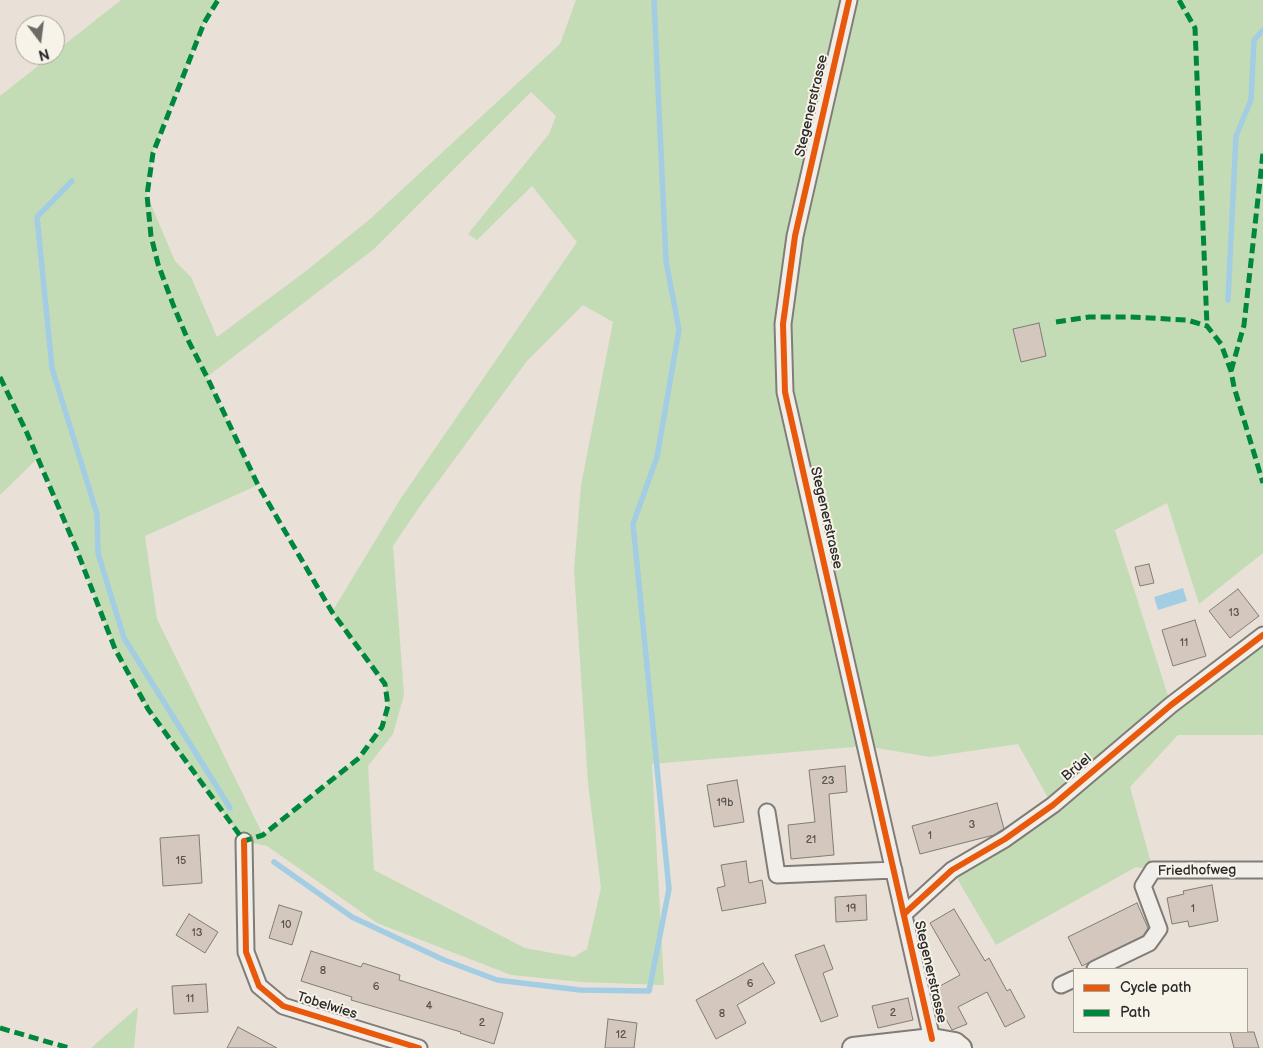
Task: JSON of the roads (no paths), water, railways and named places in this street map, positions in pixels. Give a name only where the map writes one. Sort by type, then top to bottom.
[{"type":"street","name":"Stegenerstrasse","points":[[849,0],[795,236],[783,324],[785,392],[932,1039],[955,1043],[961,1048]]},
{"type":"street","name":"Brüel","points":[[904,914],[952,870],[1005,839],[1052,805],[1171,705],[1263,635]]},
{"type":"street","points":[[767,812],[777,874],[894,870]]},
{"type":"street","name":"Tobelwies","points":[[244,841],[246,952],[259,986],[283,1006],[419,1048]]},
{"type":"street","name":"Friedhofweg","points":[[1097,968],[1149,943],[1159,929],[1143,886],[1153,870],[1263,870]]},
{"type":"street","points":[[853,1048],[932,1039]]},
{"type":"water","points":[[1183,588],[1187,601],[1158,610],[1154,597]]},
{"type":"waterway","points":[[274,862],[352,917],[444,960],[497,980],[580,990],[649,991],[669,889],[633,524],[657,457],[679,330],[666,261],[654,0]]},
{"type":"waterway","points":[[1228,300],[1236,136],[1251,100],[1254,40],[1263,30]]},
{"type":"waterway","points":[[72,181],[37,217],[52,368],[97,514],[98,553],[124,638],[230,808]]}]
